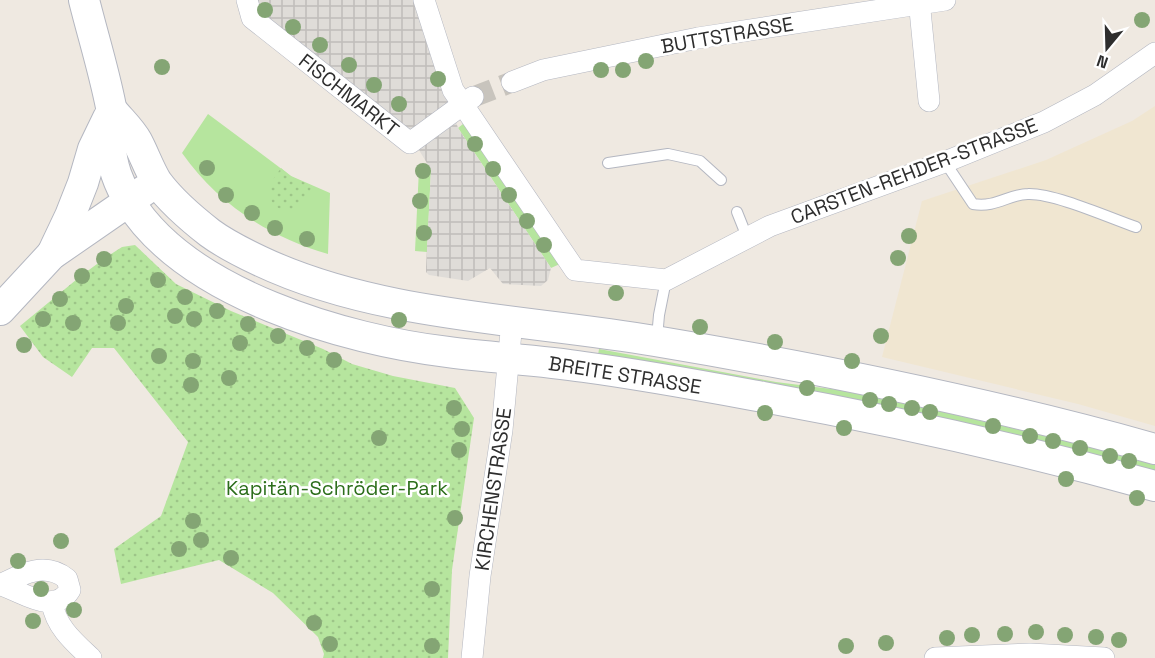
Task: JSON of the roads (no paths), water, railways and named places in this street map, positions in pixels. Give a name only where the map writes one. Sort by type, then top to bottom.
[{"type":"main road","points":[[51,255],[79,194],[93,149],[112,110],[84,0]]},
{"type":"main road","name":"BREITE STRASSE","points":[[112,110],[136,138],[158,182],[177,203],[212,234],[277,269],[312,282],[365,296],[454,313],[589,329],[854,376],[1086,429],[1155,449]]},
{"type":"main road","name":"BREITE STRASSE","points":[[112,110],[111,149],[116,173],[129,201],[158,237],[191,264],[225,285],[302,318],[397,343],[447,352],[510,357],[584,367],[887,421],[1016,449],[1155,486]]},
{"type":"main road","points":[[0,310],[51,255],[158,182]]},
{"type":"street","points":[[424,0],[453,90],[468,101],[575,270],[666,280]]},
{"type":"street","name":"BUTTSTRASSE","points":[[512,82],[543,70],[698,38],[919,2],[945,0]]},
{"type":"street","points":[[919,2],[931,101]]},
{"type":"street","name":"FISCHMARKT","points":[[249,9],[410,143],[468,101]]},
{"type":"street","name":"CARSTEN-REHDER-STRASSE","points":[[666,280],[770,226],[945,162],[1044,122],[1095,95],[1155,53]]},
{"type":"street","name":"KIRCHENSTRASSE","points":[[472,658],[480,576],[502,430],[512,321]]},
{"type":"street","points":[[47,570],[67,579],[70,590],[60,600],[52,603],[1,585],[23,573],[47,570]]},
{"type":"street","points":[[52,603],[66,634],[91,658]]},
{"type":"street","points":[[935,658],[1014,654],[1104,658]]},
{"type":"lane","points":[[608,163],[668,154],[700,161],[721,180]]},
{"type":"lane","points":[[945,162],[973,204],[985,206],[1027,194],[1054,199],[1136,227]]},
{"type":"lane","points":[[737,212],[747,237]]},
{"type":"lane","points":[[657,341],[659,315],[666,280]]},
{"type":"tunnel","points":[[473,97],[512,82]]},
{"type":"park label","name":"Kapitän-Schröder-Park","points":[[337,488]]}]
